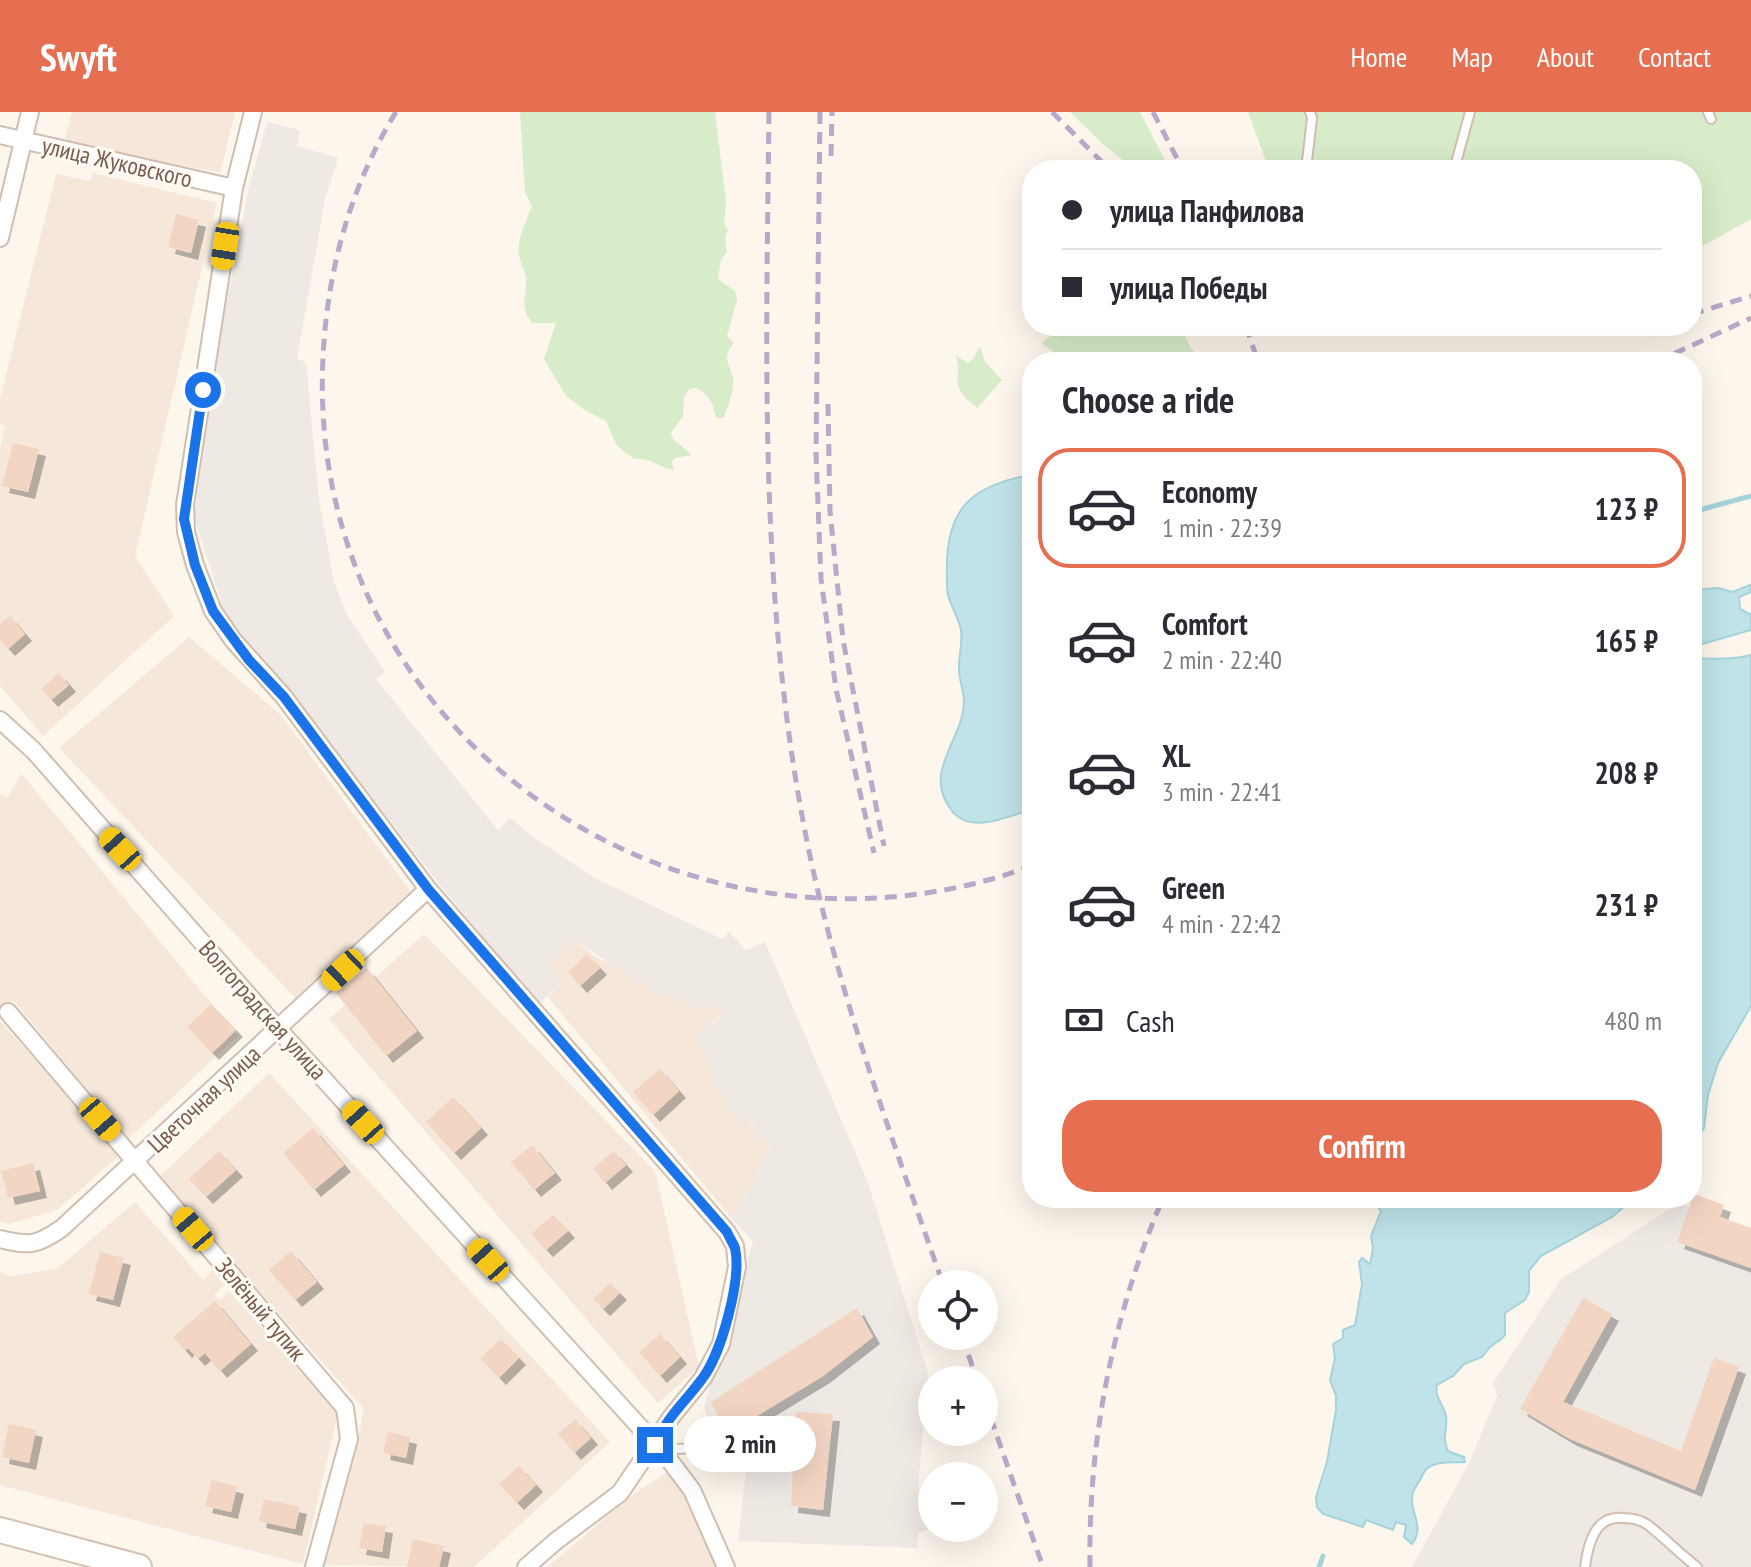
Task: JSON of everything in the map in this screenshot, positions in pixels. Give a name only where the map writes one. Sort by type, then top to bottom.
[{"type":"street","points":[[0,238],[30,112]]},
{"type":"street","points":[[253,112],[234,188],[185,505],[184,519],[189,544],[213,611],[233,640],[284,697],[428,889],[727,1232],[735,1246],[737,1267],[721,1344],[703,1378],[672,1416],[620,1493],[526,1567]]},
{"type":"street","name":"улица Жуковского","points":[[0,135],[234,188]]},
{"type":"street","name":"Волгоградская улица","points":[[0,720],[34,751],[279,1030],[655,1445],[692,1490],[726,1567]]},
{"type":"street","name":"Цветочная улица","points":[[0,1239],[26,1245],[46,1239],[62,1228],[137,1162],[428,889]]},
{"type":"street","name":"Зелёный тупик","points":[[8,1012],[345,1408],[349,1439],[314,1567]]},
{"type":"street","points":[[0,1530],[139,1567]]},
{"type":"lane","points":[[1307,160],[1310,112]]},
{"type":"lane","points":[[1457,160],[1470,112]]},
{"type":"lane","points":[[655,1445],[675,1449],[722,1447],[747,1434]]},
{"type":"lane","points":[[1585,1567],[1594,1533],[1603,1522],[1616,1517],[1632,1518],[1646,1524],[1697,1567]]},
{"type":"shaded area","points":[[72,112],[235,112],[220,172],[63,147]]},
{"type":"shaded area","points":[[267,122],[300,130],[297,146],[338,158],[325,199],[297,359],[306,362],[319,500],[334,582],[347,615],[385,672],[376,679],[498,830],[510,818],[595,878],[722,939],[729,932],[746,950],[765,942],[867,1180],[918,1341],[918,1350],[921,1350],[926,1366],[918,1366],[918,1446],[922,1446],[918,1462],[917,1548],[738,1541],[749,1444],[713,1440],[704,1407],[753,1242],[732,1219],[770,1148],[749,1122],[741,1122],[726,1108],[726,1099],[715,1086],[707,1056],[695,1038],[723,1014],[720,1006],[704,1009],[655,992],[572,939],[547,964],[562,982],[539,1004],[440,885],[286,686],[253,655],[229,625],[194,517],[224,315],[249,187]]},
{"type":"shaded area","points":[[93,173],[217,203],[135,556],[174,616],[43,736],[0,686],[0,448],[5,426],[0,424],[0,399],[56,174],[90,181]]},
{"type":"shaded area","points":[[189,637],[281,715],[410,891],[297,1000],[59,748]]},
{"type":"shaded area","points":[[21,773],[238,1036],[128,1139],[13,1000],[0,1009],[0,795],[7,798]]},
{"type":"shaded area","points":[[424,934],[655,1171],[699,1367],[658,1403],[329,1019]]},
{"type":"shaded area","points":[[572,939],[599,959],[720,1006],[723,1013],[695,1038],[707,1056],[715,1086],[770,1147],[732,1219],[548,997],[562,982],[547,965]]},
{"type":"shaded area","points":[[0,1021],[121,1154],[57,1210],[9,1224],[0,1222]]},
{"type":"shaded area","points":[[269,1073],[610,1442],[474,1567],[322,1565],[354,1460],[364,1409],[158,1178]]},
{"type":"shaded area","points":[[135,1202],[203,1280],[212,1270],[224,1285],[214,1295],[220,1300],[229,1291],[338,1413],[303,1564],[0,1485],[0,1271],[10,1277],[58,1268]]},
{"type":"shaded area","points":[[1671,1208],[1693,1208],[1751,1228],[1751,1567],[1412,1567],[1468,1465],[1497,1396],[1493,1383],[1561,1279]]},
{"type":"shaded area","points":[[668,1472],[698,1516],[720,1567],[547,1567],[635,1493]]},
{"type":"green space","points":[[520,112],[715,112],[726,202],[724,223],[728,230],[725,236],[727,252],[721,260],[718,279],[735,291],[737,300],[727,336],[734,343],[727,358],[733,388],[724,418],[716,418],[705,394],[696,388],[688,390],[684,397],[683,416],[671,433],[673,439],[692,455],[675,458],[672,462],[674,470],[634,459],[617,446],[606,421],[566,396],[544,359],[556,323],[532,323],[525,306],[526,276],[518,249],[532,206],[525,192]]},
{"type":"green space","points":[[1070,112],[1140,112],[1165,160],[1123,160]]},
{"type":"green space","points":[[1248,112],[1751,112],[1751,219],[1702,246],[1702,160],[1265,160]]},
{"type":"green space","points":[[1050,336],[1185,336],[1194,352],[1054,352],[1041,343]]},
{"type":"green space","points":[[980,346],[985,362],[1002,380],[977,408],[959,388],[955,355],[968,363]]},
{"type":"water","points":[[1022,477],[1022,812],[980,823],[969,822],[952,811],[941,783],[942,770],[962,716],[964,702],[959,670],[961,630],[947,591],[947,559],[953,526],[967,503],[989,487]]},
{"type":"water","points":[[1750,585],[1751,592],[1739,597],[1740,609],[1751,615],[1751,630],[1702,644],[1702,589],[1718,588],[1733,592]]},
{"type":"water","points":[[1751,655],[1751,1006],[1718,1063],[1708,1095],[1702,1131],[1702,658]]},
{"type":"water","points":[[1379,1208],[1622,1208],[1612,1217],[1541,1256],[1529,1271],[1529,1292],[1525,1300],[1505,1313],[1505,1335],[1482,1357],[1464,1364],[1453,1376],[1437,1385],[1437,1394],[1446,1417],[1446,1446],[1448,1451],[1464,1457],[1465,1462],[1437,1464],[1424,1472],[1412,1494],[1418,1528],[1412,1544],[1404,1537],[1406,1525],[1396,1522],[1393,1530],[1366,1520],[1363,1527],[1323,1514],[1317,1507],[1316,1497],[1327,1462],[1336,1410],[1336,1396],[1330,1380],[1335,1358],[1333,1344],[1343,1338],[1343,1330],[1355,1325],[1362,1284],[1359,1262],[1362,1258],[1370,1264],[1373,1248],[1371,1236],[1381,1211]]},
{"type":"building","points":[[176,214],[199,220],[191,253],[168,247]]},
{"type":"building","points":[[13,443],[39,449],[28,492],[2,486]]},
{"type":"building","points":[[10,616],[25,634],[8,649],[0,640],[0,624]]},
{"type":"building","points":[[59,673],[69,685],[51,700],[41,689]]},
{"type":"building","points":[[587,954],[600,968],[580,986],[568,972]]},
{"type":"building","points":[[367,968],[417,1031],[386,1056],[336,993]]},
{"type":"building","points":[[211,1004],[236,1030],[212,1053],[187,1027]]},
{"type":"building","points":[[660,1069],[679,1091],[653,1115],[633,1092]]},
{"type":"building","points":[[453,1097],[481,1128],[454,1153],[426,1122]]},
{"type":"building","points":[[313,1128],[344,1165],[314,1190],[283,1153]]},
{"type":"building","points":[[532,1145],[555,1173],[534,1190],[511,1162]]},
{"type":"building","points":[[219,1151],[236,1170],[206,1197],[189,1179]]},
{"type":"building","points":[[614,1151],[626,1165],[605,1183],[593,1168]]},
{"type":"building","points":[[33,1163],[40,1191],[8,1198],[1,1171]]},
{"type":"building","points":[[1702,1197],[1724,1205],[1720,1217],[1751,1228],[1751,1268],[1677,1242],[1689,1208],[1702,1208]]},
{"type":"building","points":[[553,1215],[568,1231],[546,1250],[531,1234]]},
{"type":"building","points":[[291,1251],[317,1282],[295,1300],[269,1270]]},
{"type":"building","points":[[100,1252],[124,1258],[113,1300],[89,1294]]},
{"type":"building","points":[[610,1283],[620,1293],[603,1309],[593,1299]]},
{"type":"building","points":[[1583,1298],[1612,1314],[1563,1402],[1681,1451],[1714,1358],[1739,1367],[1695,1490],[1570,1439],[1520,1409]]},
{"type":"building","points":[[215,1301],[251,1344],[220,1371],[205,1353],[198,1359],[188,1348],[185,1351],[173,1337]]},
{"type":"building","points":[[857,1308],[873,1337],[823,1376],[727,1434],[711,1402]]},
{"type":"building","points":[[660,1334],[680,1357],[660,1376],[639,1352]]},
{"type":"building","points":[[501,1339],[519,1358],[499,1378],[480,1358]]},
{"type":"building","points":[[796,1412],[833,1414],[823,1510],[791,1506]]},
{"type":"building","points":[[575,1419],[591,1438],[574,1453],[558,1434]]},
{"type":"building","points":[[9,1424],[36,1430],[29,1463],[2,1457]]},
{"type":"building","points":[[388,1432],[410,1437],[406,1458],[383,1453]]},
{"type":"building","points":[[519,1466],[536,1485],[517,1503],[499,1484]]},
{"type":"building","points":[[212,1480],[237,1487],[231,1512],[205,1506]]},
{"type":"building","points":[[264,1499],[300,1507],[295,1529],[259,1521]]},
{"type":"building","points":[[364,1523],[386,1526],[382,1552],[359,1548]]},
{"type":"building","points":[[413,1539],[444,1546],[439,1567],[407,1567]]},
{"type":"waterway","points":[[1702,509],[1751,496]]},
{"type":"waterway","points":[[1319,1567],[1323,1556]]},
{"type":"railway","points":[[396,112],[354,200],[330,293],[323,358],[334,494],[377,615],[447,718],[540,801],[650,861],[772,893],[901,896],[1022,868]]},
{"type":"railway","points":[[769,112],[769,492],[782,682],[795,776],[813,870],[840,975],[938,1270]]},
{"type":"railway","points":[[820,112],[816,454],[821,579],[836,689],[874,853]]},
{"type":"railway","points":[[831,156],[832,112]]},
{"type":"railway","points":[[1052,112],[1100,160]]},
{"type":"railway","points":[[1153,112],[1178,160]]},
{"type":"railway","points":[[1702,311],[1751,296]]},
{"type":"railway","points":[[1678,352],[1751,318]]},
{"type":"railway","points":[[1249,336],[1255,352]]},
{"type":"railway","points":[[828,404],[830,511],[843,640],[884,846]]},
{"type":"railway","points":[[1090,1567],[1094,1472],[1107,1378],[1130,1287],[1159,1208]]},
{"type":"railway","points":[[967,1350],[972,1366]]},
{"type":"railway","points":[[998,1439],[1043,1567]]},
{"type":"route","points":[[203,390],[184,519],[195,565],[213,611],[249,660],[284,697],[428,889],[727,1232],[735,1246],[737,1267],[721,1344],[703,1378],[659,1434],[655,1445]]}]
